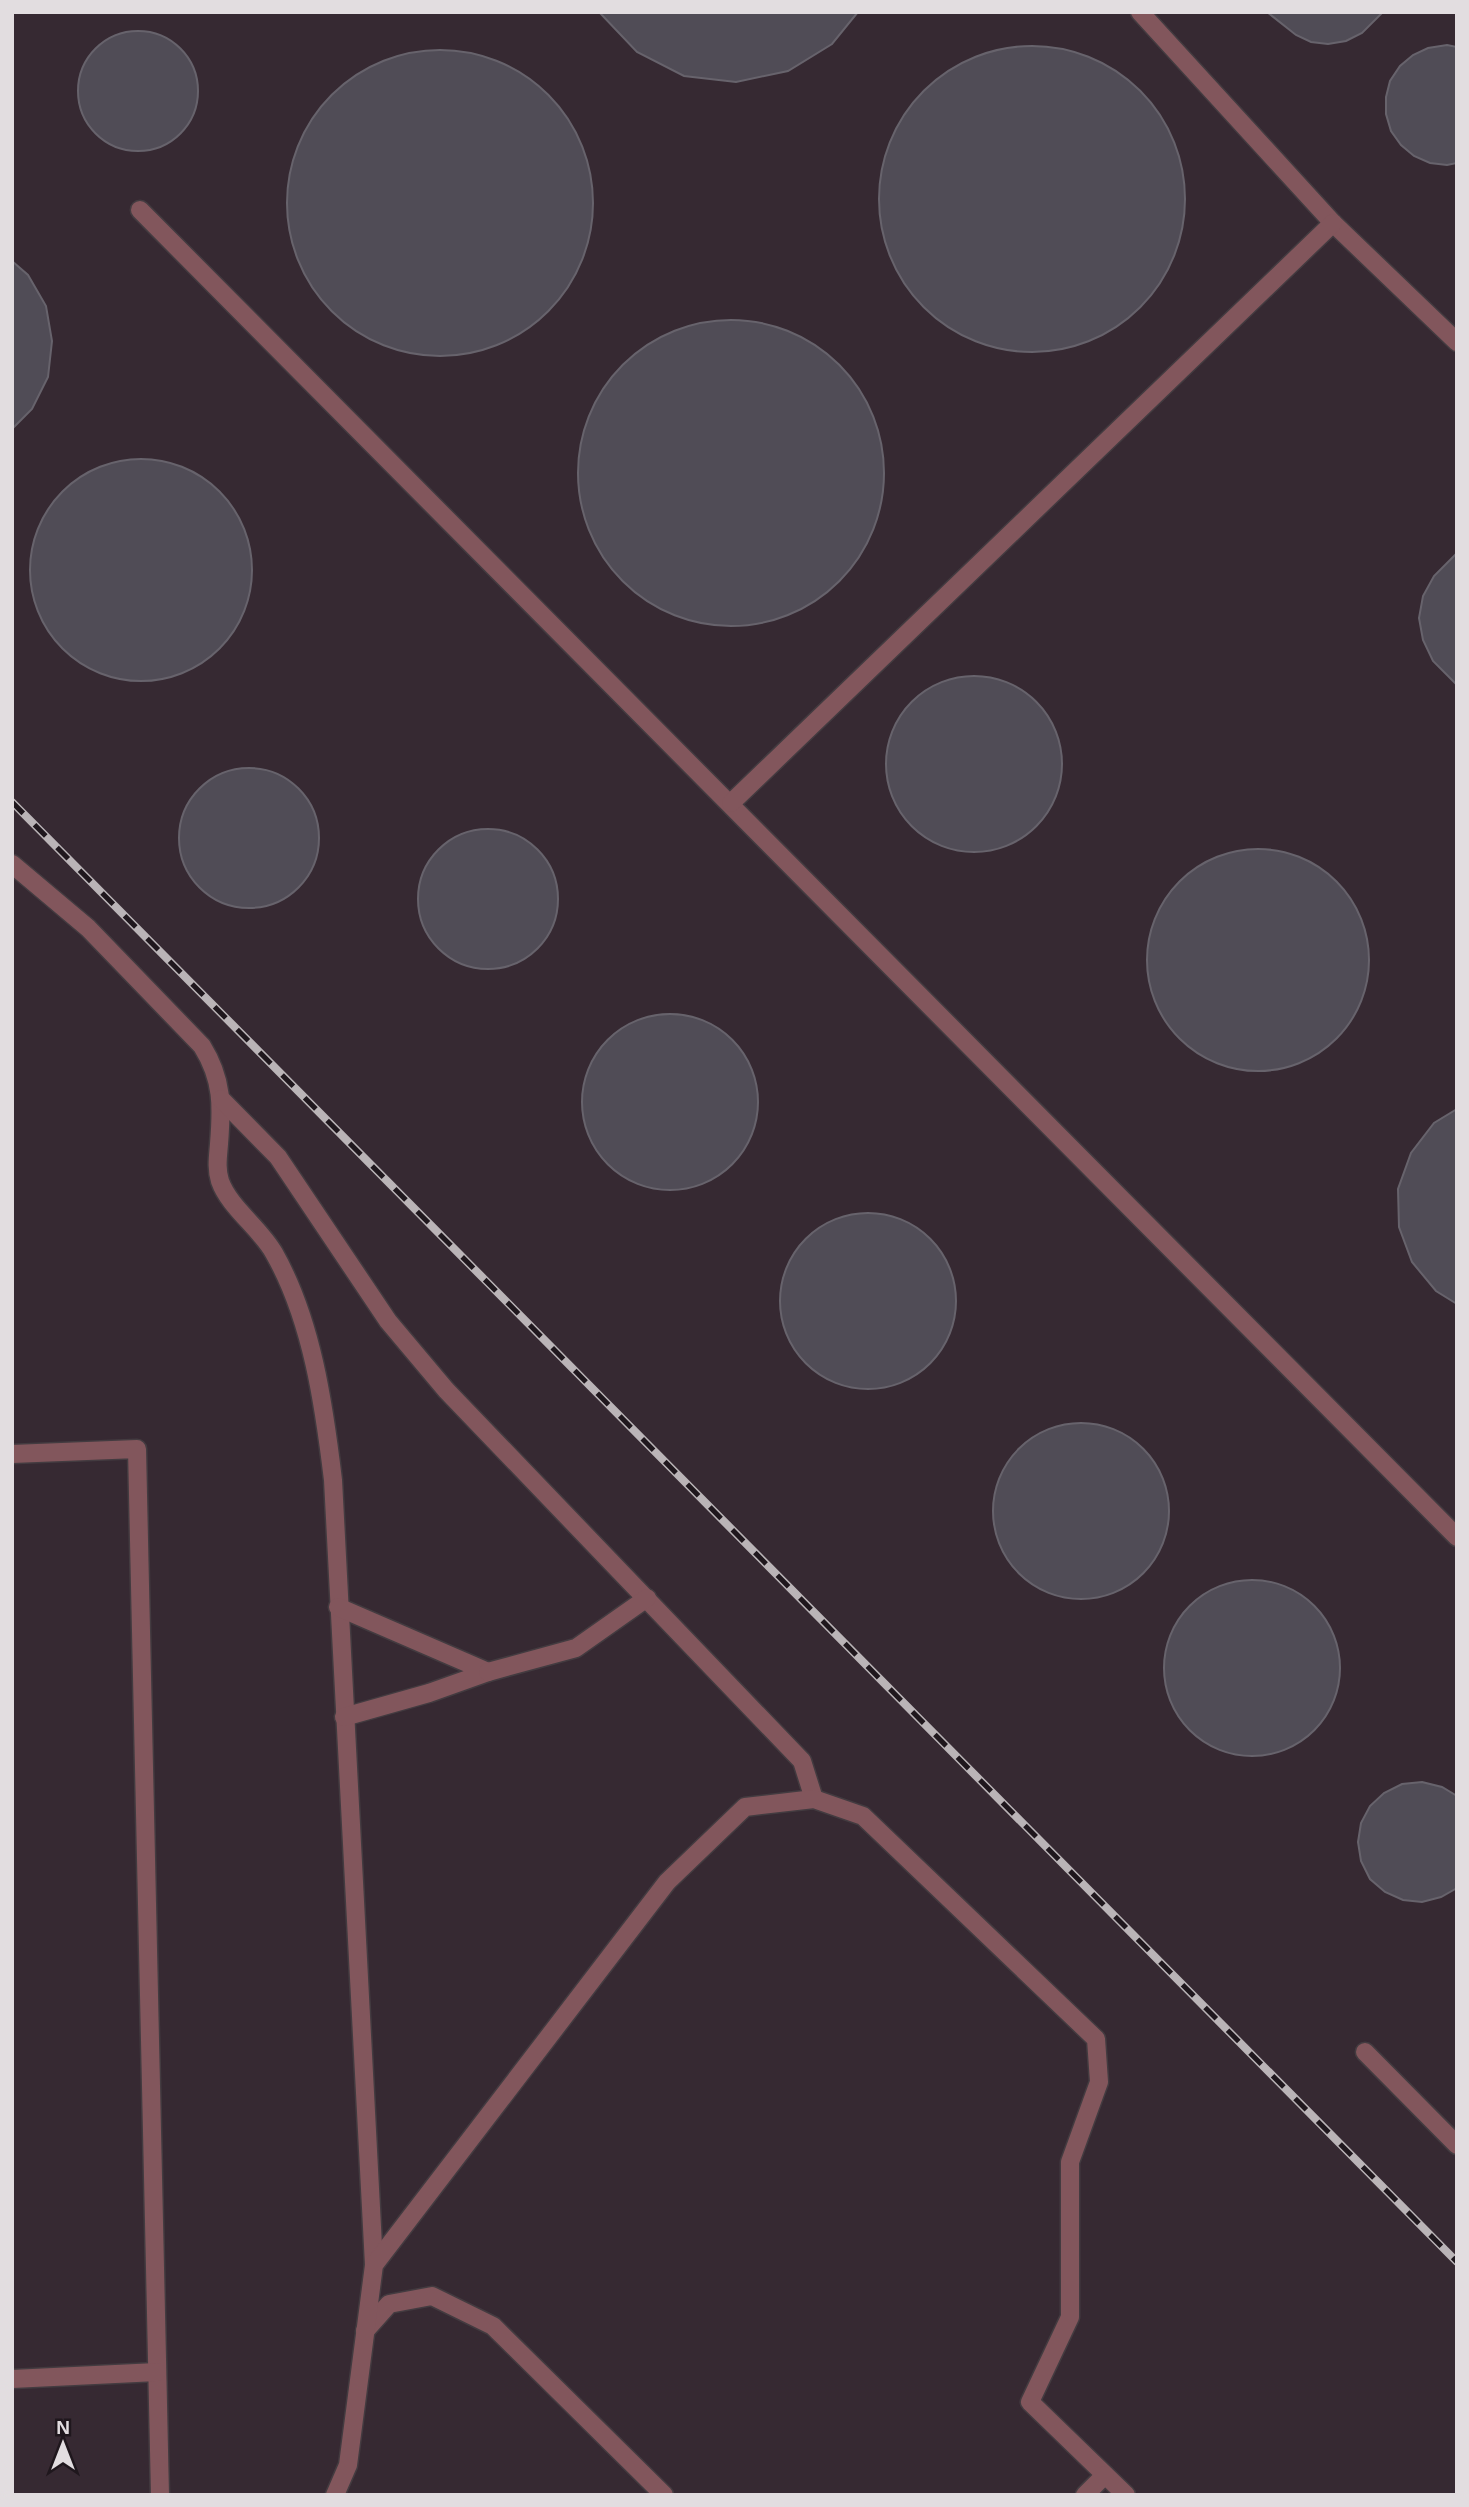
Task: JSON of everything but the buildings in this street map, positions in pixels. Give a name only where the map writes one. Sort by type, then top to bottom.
[{"type":"lane","points":[[1140,12],[1333,223],[1457,342]]},
{"type":"lane","points":[[140,210],[1457,1538]]},
{"type":"lane","points":[[731,803],[1333,223]]},
{"type":"lane","points":[[14,867],[88,929],[202,1046],[214,1066],[221,1099],[217,1170],[223,1191],[266,1239],[276,1256],[292,1292],[310,1347],[324,1409],[333,1480],[374,2265],[348,2465],[335,2495]]},
{"type":"lane","points":[[221,1099],[278,1157],[388,1321],[438,1380],[802,1761],[814,1799]]},
{"type":"lane","points":[[12,1454],[137,1449],[160,2495]]},
{"type":"lane","points":[[344,1717],[576,1648],[647,1598]]},
{"type":"lane","points":[[338,1608],[488,1672]]},
{"type":"lane","points":[[374,2265],[667,1882],[745,1807],[814,1799],[863,1816],[1096,2039],[1098,2082],[1070,2162],[1070,2317],[1030,2402],[1126,2495]]},
{"type":"lane","points":[[1365,2052],[1457,2145]]},
{"type":"lane","points":[[365,2331],[389,2305],[432,2296],[493,2326],[664,2495]]},
{"type":"lane","points":[[12,2379],[157,2372]]},
{"type":"lane","points":[[1085,2495],[1105,2475]]},
{"type":"shaded area","points":[[12,12],[1457,12],[1457,2495],[12,2495]]},
{"type":"railway","points":[[12,802],[1457,2262]]}]
